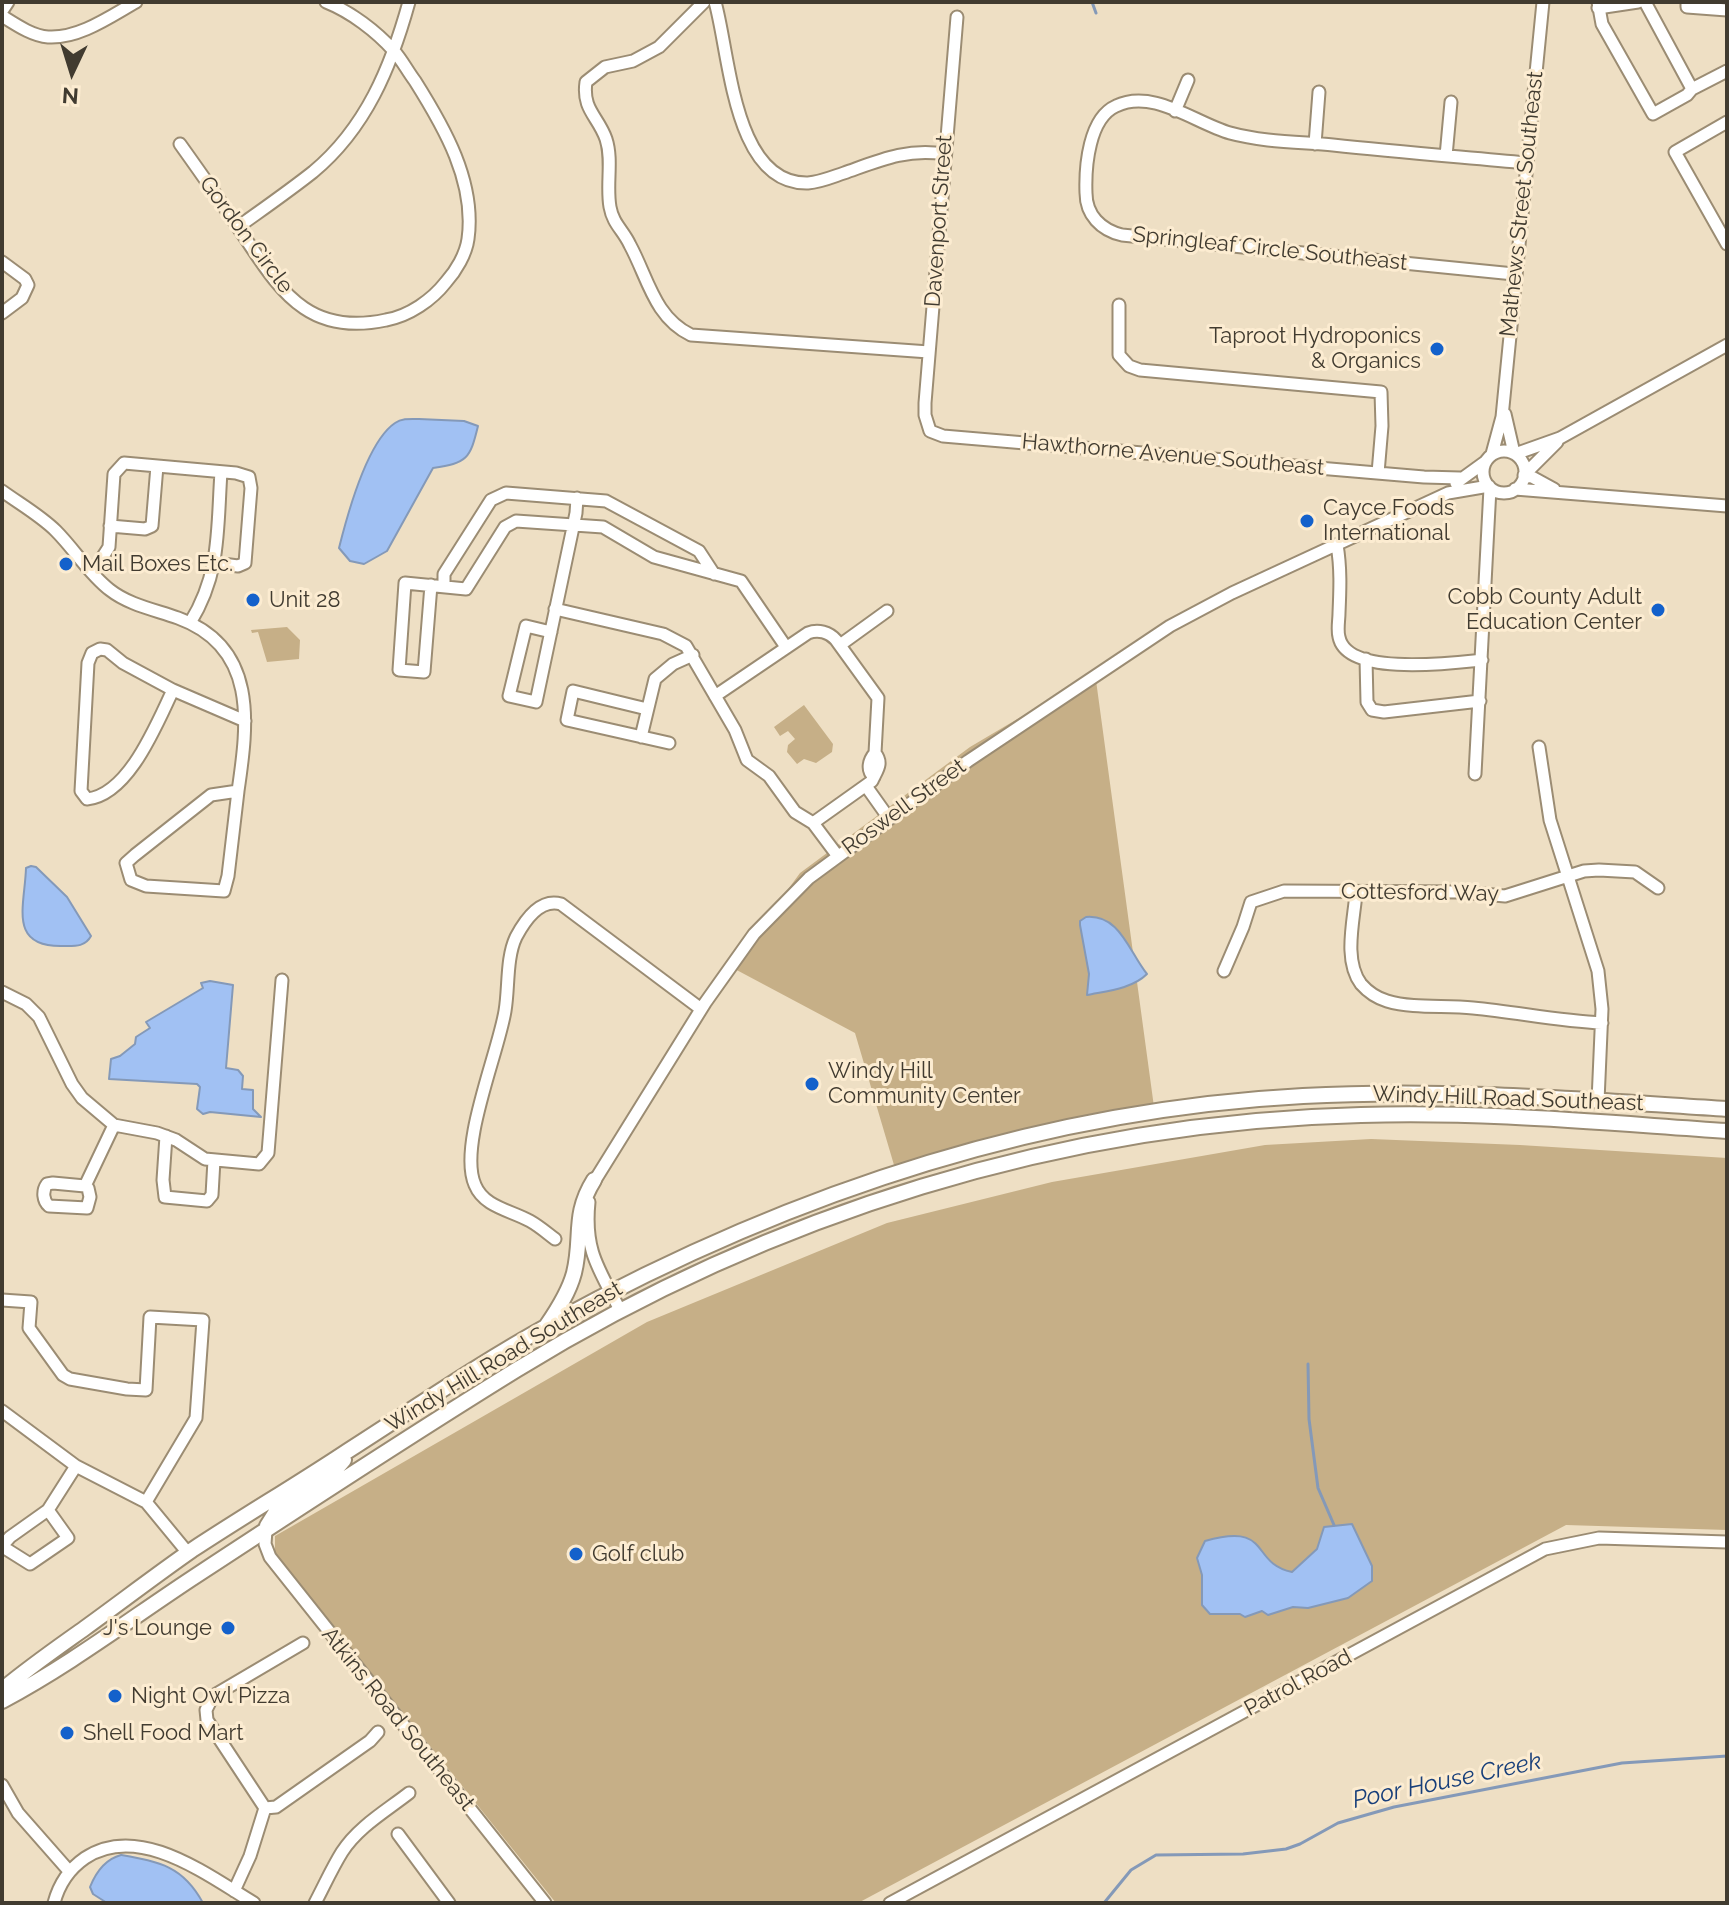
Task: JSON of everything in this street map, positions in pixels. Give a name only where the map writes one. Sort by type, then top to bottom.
[{"type":"main road","name":"Windy Hill Road Southeast","points":[[2,1690],[188,1553],[545,1328],[735,1232],[893,1172],[991,1144],[1079,1126],[1189,1106],[1303,1096],[1468,1093],[1727,1109]]},
{"type":"main road","name":"Windy Hill Road Southeast","points":[[2,1701],[516,1370],[620,1310],[750,1249],[841,1213],[1002,1164],[1153,1134],[1241,1122],[1317,1116],[1414,1114],[1727,1131]]},
{"type":"main road","points":[[545,1328],[570,1284],[576,1260],[581,1205],[594,1180]]},
{"type":"main road","points":[[266,1530],[272,1515],[331,1475],[357,1445]]},
{"type":"street","points":[[8,2],[2,14],[32,33],[48,37],[70,34],[94,25],[136,2]]},
{"type":"street","name":"Gordon Circle","points":[[180,144],[279,285],[303,307],[321,317],[345,324],[371,323],[395,319],[437,294],[455,271],[468,241],[468,211],[461,170],[451,143],[395,52],[362,22],[326,2]]},
{"type":"street","points":[[238,227],[314,170],[346,138],[376,94],[395,52],[409,2]]},
{"type":"street","points":[[704,2],[647,56],[605,67],[586,82],[584,96],[605,136],[613,222],[628,240],[651,293],[665,315],[678,329],[691,335],[929,352]]},
{"type":"street","points":[[715,2],[743,126],[756,152],[779,176],[792,181],[821,181],[897,154],[926,151],[944,154]]},
{"type":"street","name":"Mathews Street Southeast","points":[[1489,458],[1503,406],[1543,2]]},
{"type":"street","points":[[1638,2],[1598,5],[1602,24],[1653,114],[1727,71]]},
{"type":"street","points":[[1645,2],[1692,89]]},
{"type":"street","points":[[1687,2],[1687,7],[1727,10]]},
{"type":"street","name":"Davenport Street","points":[[927,424],[925,403],[957,17]]},
{"type":"street","points":[[1175,111],[1188,80]]},
{"type":"street","points":[[1315,144],[1319,92]]},
{"type":"street","name":"Springleaf Circle Southeast","points":[[1514,274],[1111,232],[1092,217],[1085,193],[1096,124],[1104,112],[1131,101],[1158,104],[1230,133],[1257,139],[1526,163]]},
{"type":"street","points":[[1446,156],[1451,102]]},
{"type":"street","points":[[1727,122],[1675,152],[1727,244]]},
{"type":"street","points":[[2,262],[25,279],[28,285],[22,298],[2,313]]},
{"type":"street","points":[[1119,305],[1119,355],[1129,366],[1140,370],[1381,392],[1378,473]]},
{"type":"street","points":[[1514,454],[1560,438],[1727,345]]},
{"type":"street","name":"Mathews Street Southeast","points":[[1503,406],[1514,454]]},
{"type":"street","name":"Hawthorne Avenue Southeast","points":[[927,424],[930,431],[943,436],[1460,478]]},
{"type":"street","points":[[1491,517],[1510,491],[1560,438]]},
{"type":"street","points":[[1475,774],[1491,517],[1488,503],[1490,487],[1483,473],[1489,458],[1503,451],[1521,460],[1524,476]]},
{"type":"street","name":"Roswell Street","points":[[1444,495],[1460,478],[1489,458]]},
{"type":"street","points":[[93,572],[109,547],[114,474],[124,463],[244,474],[249,477],[251,488],[245,563],[238,566],[215,563]]},
{"type":"street","points":[[110,526],[145,529],[152,526],[157,466]]},
{"type":"street","points":[[190,623],[207,591],[215,563],[221,472]]},
{"type":"street","points":[[1524,476],[1570,495]]},
{"type":"street","points":[[1424,477],[1444,495]]},
{"type":"street","points":[[1490,487],[1727,506]]},
{"type":"street","name":"Roswell Street","points":[[620,1310],[589,1245],[588,1212],[594,1180],[701,1009],[754,934],[809,878],[888,817],[1170,626],[1232,593],[1444,495],[1490,487]]},
{"type":"street","points":[[2,491],[54,529],[109,589],[119,596],[190,623],[213,637],[235,666],[243,692],[245,721],[238,791],[228,876],[224,891],[146,886],[131,880],[126,863],[135,855],[211,795],[238,791]]},
{"type":"street","points":[[714,574],[699,551],[606,501],[506,493],[495,496],[437,586],[424,672],[399,670],[405,583],[437,586],[466,589],[510,523],[516,521],[603,527],[654,557],[714,574],[741,581],[786,647]]},
{"type":"street","points":[[551,632],[526,626],[509,696],[536,702],[574,525],[577,498]]},
{"type":"street","points":[[1337,545],[1340,573],[1339,639],[1348,653],[1366,659],[1420,667],[1482,660]]},
{"type":"street","points":[[555,609],[663,634],[679,641],[693,655],[735,730],[747,760],[769,776],[795,812],[813,823],[837,855]]},
{"type":"street","points":[[840,645],[887,611]]},
{"type":"street","points":[[715,696],[812,631],[829,634],[878,698],[875,753],[870,758],[869,773],[870,782],[888,817]]},
{"type":"street","points":[[173,690],[134,766],[100,795],[91,799],[83,796],[88,663],[92,653],[100,649],[107,650],[123,663],[173,690],[245,721]]},
{"type":"street","points":[[641,737],[653,683],[658,675],[693,655]]},
{"type":"street","points":[[1366,659],[1367,702],[1372,710],[1384,712],[1480,701]]},
{"type":"street","points":[[647,709],[573,691],[567,720],[669,743]]},
{"type":"street","points":[[1539,747],[1550,820],[1602,992],[1598,1101]]},
{"type":"street","points":[[813,823],[870,782]]},
{"type":"street","name":"Cottesford Way","points":[[1224,971],[1251,902],[1284,891],[1461,892],[1505,896],[1584,871],[1623,870],[1635,872],[1658,888]]},
{"type":"street","points":[[1356,893],[1351,947],[1353,962],[1356,975],[1371,994],[1409,1005],[1473,1008],[1602,1023]]},
{"type":"street","points":[[555,1239],[528,1220],[491,1203],[480,1194],[471,1173],[471,1145],[503,1020],[516,937],[540,906],[548,902],[561,904],[701,1009]]},
{"type":"street","points":[[2,992],[26,1004],[39,1017],[77,1091],[114,1125],[166,1136],[200,1157],[259,1164],[267,1157],[282,980]]},
{"type":"street","points":[[85,1186],[114,1125]]},
{"type":"street","points":[[166,1136],[165,1197],[207,1201],[212,1195],[214,1160]]},
{"type":"street","points":[[2,1300],[31,1302],[29,1328],[63,1375],[70,1379],[127,1389],[146,1390],[150,1317],[203,1320],[196,1418],[146,1502]]},
{"type":"street","points":[[2,1411],[76,1466],[146,1502],[188,1553]]},
{"type":"street","points":[[48,1510],[68,1538],[30,1564],[2,1546],[48,1510],[76,1466]]},
{"type":"street","name":"Atkins Road Southeast","points":[[266,1530],[265,1544],[270,1557],[545,1903]]},
{"type":"street","name":"Patrol Road","points":[[890,1903],[1545,1549],[1599,1538],[1727,1542]]},
{"type":"street","points":[[265,1808],[207,1720],[206,1710],[213,1696],[303,1643]]},
{"type":"street","points":[[265,1808],[276,1807],[370,1741],[378,1732]]},
{"type":"street","points":[[2,1785],[18,1813],[69,1871]]},
{"type":"street","points":[[315,1903],[342,1851],[363,1828],[409,1793]]},
{"type":"street","points":[[234,1891],[250,1856],[265,1808]]},
{"type":"street","points":[[398,1834],[449,1903]]},
{"type":"street","points":[[54,1903],[69,1871],[106,1847],[131,1846],[178,1858],[254,1903]]},
{"type":"shaded area","points":[[287,627],[300,640],[299,659],[267,662],[258,632],[252,633],[251,630]]},
{"type":"shaded area","points":[[1095,673],[1154,1107],[1007,1133],[894,1165],[855,1033],[731,967],[800,873],[970,747]]},
{"type":"shaded area","points":[[804,705],[833,744],[832,752],[816,763],[804,759],[797,764],[787,752],[788,745],[795,739],[788,731],[780,736],[774,727]]},
{"type":"shaded area","points":[[1371,1139],[1727,1158],[1727,1530],[1566,1525],[858,1903],[556,1903],[275,1553],[275,1536],[647,1322],[887,1223],[1052,1182],[1265,1145]]},
{"type":"water","points":[[419,419],[464,421],[478,426],[472,446],[460,461],[433,468],[387,551],[364,564],[350,561],[339,548],[367,462],[395,423]]},
{"type":"water","points":[[36,867],[67,897],[91,936],[86,942],[72,946],[46,945],[34,940],[27,932],[23,909],[26,868]]},
{"type":"water","points":[[1086,917],[1098,918],[1115,928],[1147,974],[1126,986],[1087,995],[1089,974],[1080,925]]},
{"type":"water","points":[[210,981],[233,985],[226,1068],[238,1070],[243,1076],[242,1089],[253,1090],[253,1109],[261,1117],[203,1114],[197,1109],[200,1087],[197,1084],[109,1079],[111,1059],[135,1044],[136,1037],[150,1028],[146,1022],[203,988],[201,983]]},
{"type":"water","points":[[1352,1524],[1372,1566],[1372,1581],[1348,1598],[1308,1608],[1293,1607],[1268,1615],[1262,1611],[1245,1617],[1240,1614],[1210,1614],[1202,1605],[1202,1575],[1197,1558],[1205,1541],[1226,1537],[1251,1540],[1270,1561],[1292,1572],[1317,1549],[1324,1527]]},
{"type":"water","points":[[121,1855],[147,1860],[179,1873],[203,1903],[107,1903],[93,1894],[90,1887],[102,1867]]},
{"type":"waterway","points":[[1092,2],[1096,13]]},
{"type":"waterway","points":[[1308,1364],[1309,1419],[1318,1488],[1334,1525]]},
{"type":"waterway","name":"Poor House Creek","points":[[1104,1903],[1131,1870],[1156,1855],[1243,1854],[1286,1849],[1338,1823],[1394,1807],[1622,1763],[1727,1756]]},
{"type":"place","name":"Taproot Hydroponics & Organics","points":[[1437,349]]},
{"type":"place","name":"Cayce Foods International","points":[[1307,521]]},
{"type":"place","name":"Mail Boxes Etc.","points":[[66,564]]},
{"type":"place","name":"Unit 28","points":[[253,600]]},
{"type":"place","name":"Cobb County Adult Education Center","points":[[1658,610]]},
{"type":"place","name":"Windy Hill Community Center","points":[[812,1084]]},
{"type":"place","name":"Golf club","points":[[576,1554]]},
{"type":"place","name":"J's Lounge","points":[[228,1628]]},
{"type":"place","name":"Night Owl Pizza","points":[[115,1696]]},
{"type":"place","name":"Shell Food Mart","points":[[67,1733]]}]
